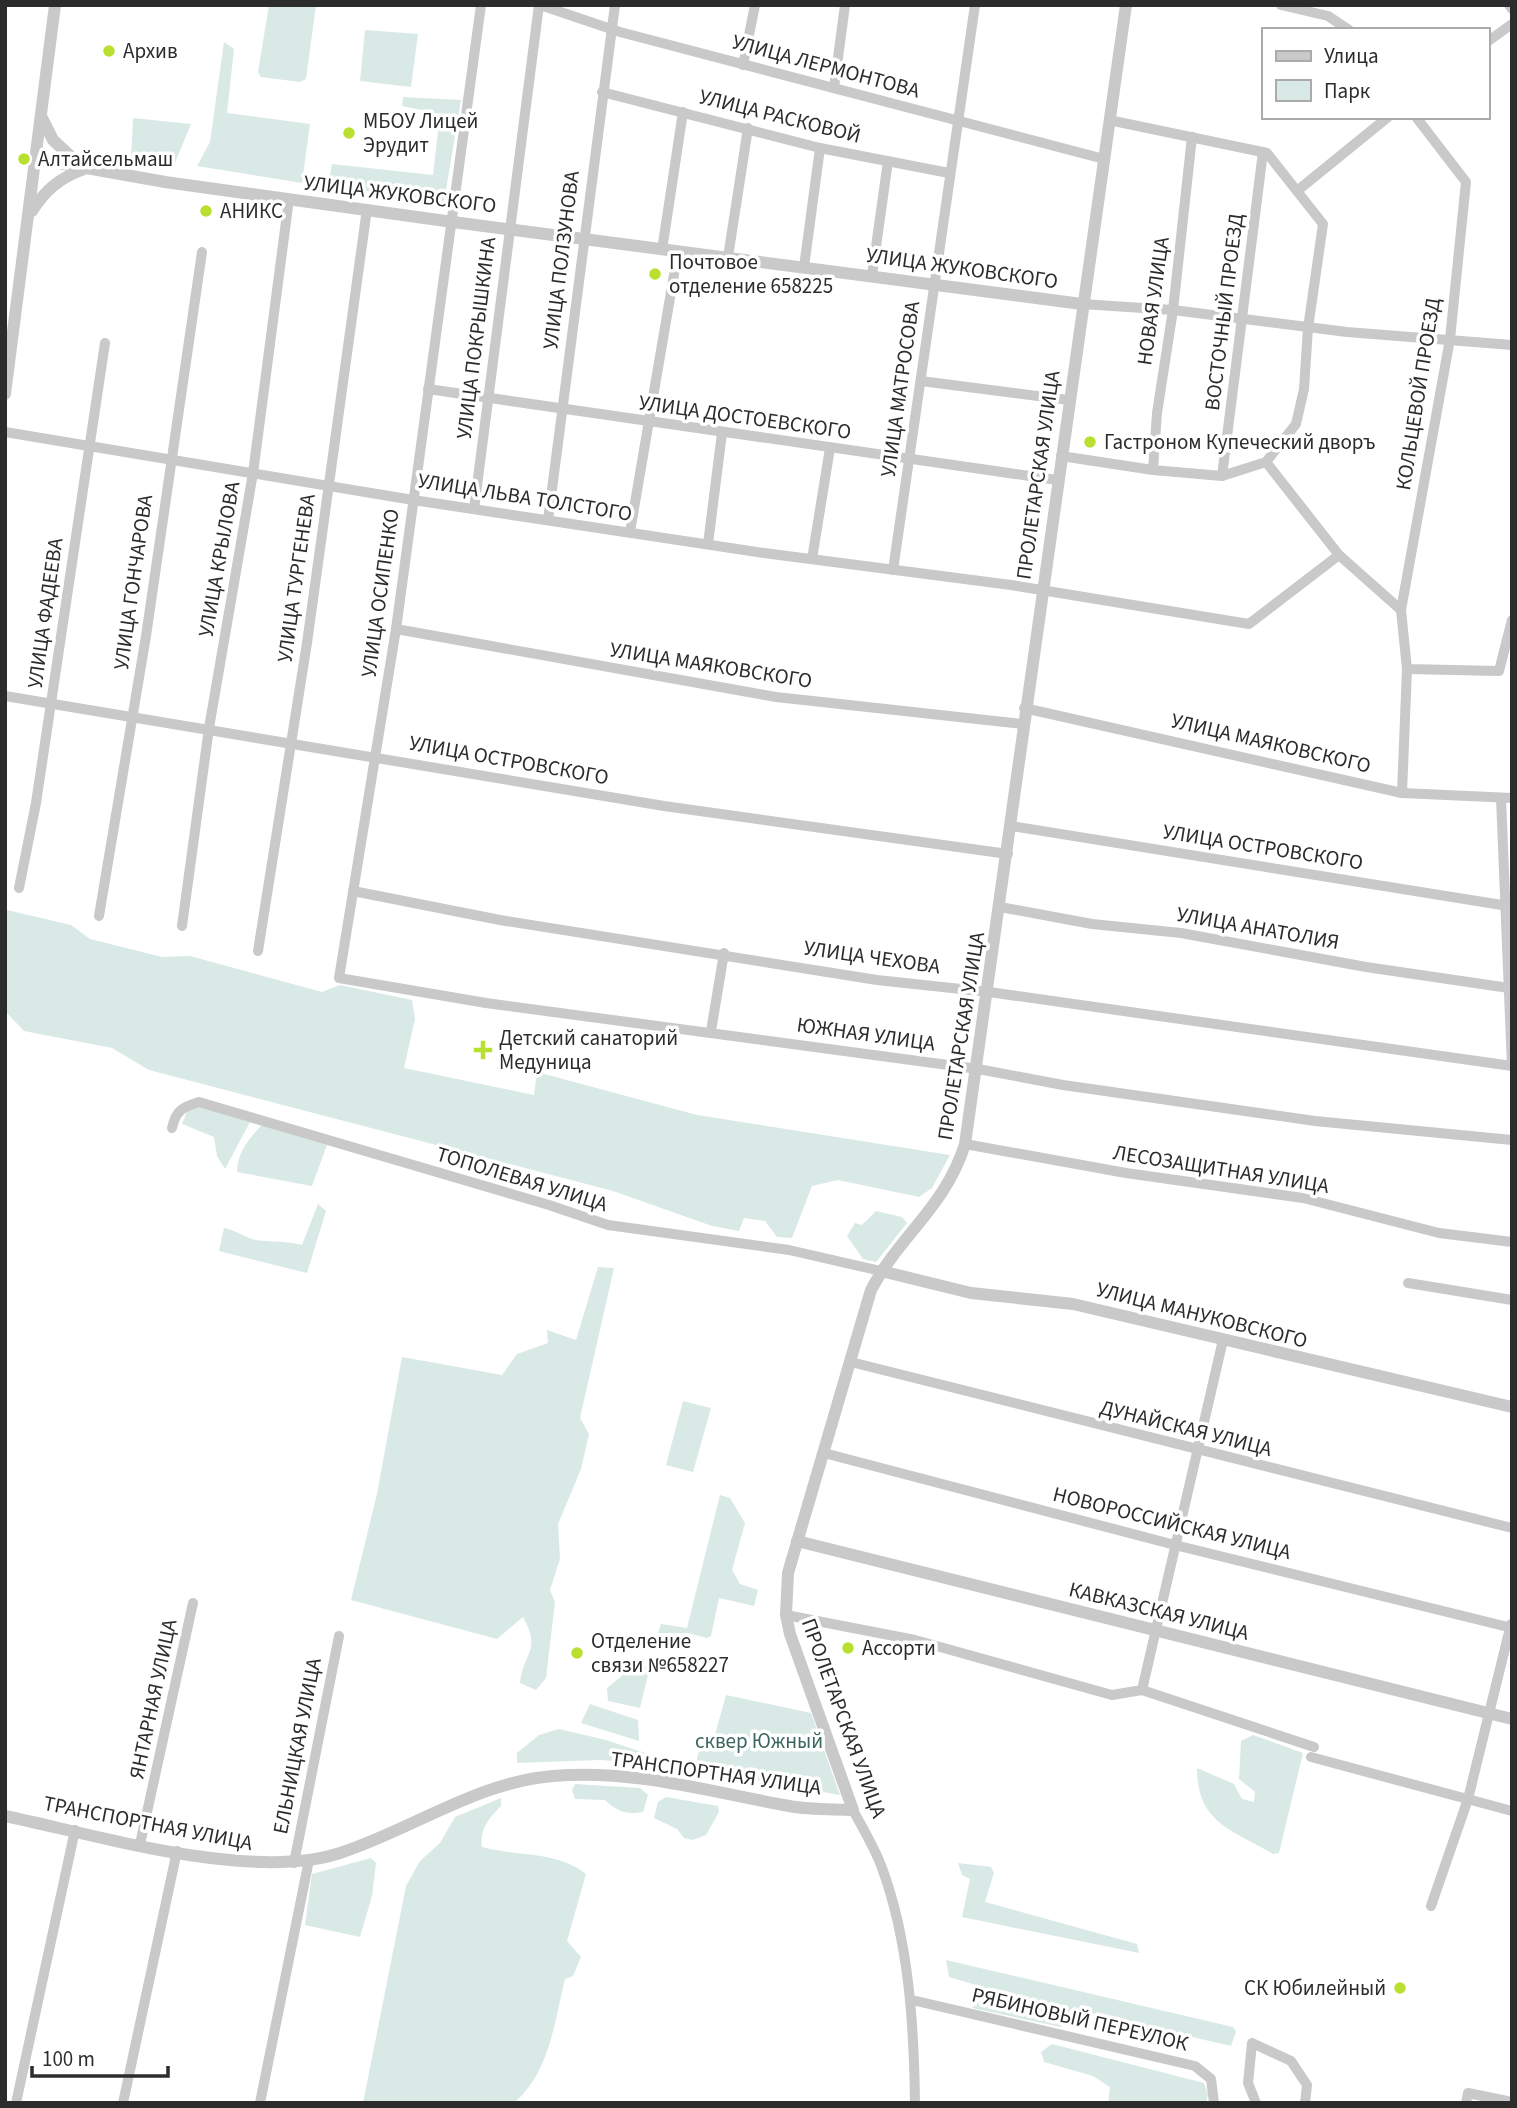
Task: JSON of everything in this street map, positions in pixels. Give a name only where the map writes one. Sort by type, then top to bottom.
[{"type":"street","points":[[5,394],[55,5]]},
{"type":"street","name":"УЛИЦА ОСИПЕНКО","points":[[339,978],[373,756],[396,629],[481,5]]},
{"type":"street","name":"УЛИЦА ЛЕРМОНТОВА","points":[[540,5],[611,29],[1104,159]]},
{"type":"street","name":"УЛИЦА ПОКРЫШКИНА","points":[[474,509],[540,5]]},
{"type":"street","name":"УЛИЦА ПОЛЗУНОВА","points":[[548,520],[615,5]]},
{"type":"street","points":[[743,65],[755,5]]},
{"type":"street","points":[[834,88],[845,5]]},
{"type":"street","name":"УЛИЦА МАТРОСОВА","points":[[893,570],[956,120],[975,5]]},
{"type":"street","name":"ПРОЛЕТАРСКАЯ УЛИЦА","points":[[915,2103],[912,2000],[889,1888],[881,1865],[853,1810],[790,1634],[786,1615],[788,1573],[871,1290],[881,1271],[948,1188],[965,1144],[989,992],[1024,708],[1126,5]]},
{"type":"street","points":[[1281,5],[1328,16],[1346,28]]},
{"type":"street","points":[[1489,41],[1512,24]]},
{"type":"street","name":"УЛИЦА РАСКОВОЙ","points":[[602,92],[820,148],[949,173]]},
{"type":"street","points":[[662,250],[683,112]]},
{"type":"street","points":[[29,216],[51,187],[85,169],[53,140],[40,115]]},
{"type":"street","points":[[1297,191],[1386,119]]},
{"type":"street","name":"КОЛЬЦЕВОЙ ПРОЕЗД","points":[[1402,793],[1407,669],[1401,610],[1450,340],[1466,182],[1418,119]]},
{"type":"street","points":[[1061,456],[1222,477],[1266,462],[1296,424],[1304,389],[1308,328],[1323,224],[1267,153],[1109,120]]},
{"type":"street","points":[[728,257],[748,128]]},
{"type":"street","name":"НОВАЯ УЛИЦА","points":[[1153,470],[1192,137]]},
{"type":"street","points":[[803,267],[820,148]]},
{"type":"street","name":"ВОСТОЧНЫЙ ПРОЕЗД","points":[[1222,477],[1263,152]]},
{"type":"street","name":"УЛИЦА ЖУКОВСКОГО","points":[[36,159],[85,169],[453,222],[510,227],[662,250],[1083,304],[1173,310],[1308,328],[1512,345]]},
{"type":"street","points":[[872,275],[888,161]]},
{"type":"street","name":"УЛИЦА КРЫЛОВА","points":[[182,926],[209,728],[253,473],[289,199]]},
{"type":"street","name":"УЛИЦА ТУРГЕНЕВА","points":[[258,951],[291,741],[367,209]]},
{"type":"street","points":[[630,532],[678,251]]},
{"type":"street","name":"УЛИЦА ГОНЧАРОВА","points":[[99,916],[133,716],[202,252]]},
{"type":"street","name":"УЛИЦА ФАДЕЕВА","points":[[19,888],[52,704],[105,343]]},
{"type":"street","points":[[921,381],[1069,400]]},
{"type":"street","name":"УЛИЦА ДОСТОЕВСКОГО","points":[[428,389],[1057,480]]},
{"type":"street","name":"УЛИЦА ЛЬВА ТОЛСТОГО","points":[[5,432],[413,500],[1249,624],[1339,555]]},
{"type":"street","points":[[708,544],[722,433]]},
{"type":"street","points":[[812,559],[830,448]]},
{"type":"street","points":[[1266,462],[1339,555],[1401,610]]},
{"type":"street","points":[[1407,669],[1499,671],[1512,620]]},
{"type":"street","name":"УЛИЦА МАЯКОВСКОГО","points":[[396,629],[776,697],[1022,724]]},
{"type":"street","name":"УЛИЦА ОСТРОВСКОГО","points":[[5,696],[291,741],[664,806],[1007,854]]},
{"type":"street","name":"УЛИЦА МАЯКОВСКОГО","points":[[1024,708],[1402,793],[1507,798]]},
{"type":"street","points":[[1507,798],[1512,1066]]},
{"type":"street","name":"УЛИЦА ОСТРОВСКОГО","points":[[1011,826],[1507,906]]},
{"type":"street","name":"УЛИЦА ЧЕХОВА","points":[[353,891],[500,920],[877,979],[989,992],[1512,1066]]},
{"type":"street","name":"УЛИЦА АНАТОЛИЯ","points":[[1000,907],[1092,924],[1181,933],[1366,967],[1509,988]]},
{"type":"street","points":[[711,1031],[723,953]]},
{"type":"street","name":"ЮЖНАЯ УЛИЦА","points":[[339,978],[486,1003],[711,1031],[978,1069],[1062,1085],[1315,1121],[1512,1140]]},
{"type":"street","name":"ТОПОЛЕВАЯ УЛИЦА","points":[[172,1128],[175,1114],[183,1107],[200,1102],[549,1205],[608,1225],[789,1250],[881,1271]]},
{"type":"street","name":"ЛЕСОЗАЩИТНАЯ УЛИЦА","points":[[965,1144],[1126,1173],[1303,1198],[1439,1233],[1512,1242]]},
{"type":"street","name":"УЛИЦА МАНУКОВСКОГО","points":[[881,1271],[971,1293],[1073,1304],[1512,1407]]},
{"type":"street","points":[[1408,1283],[1512,1300]]},
{"type":"street","points":[[1142,1690],[1223,1340]]},
{"type":"street","name":"ДУНАЙСКАЯ УЛИЦА","points":[[851,1362],[1512,1528]]},
{"type":"street","name":"НОВОРОССИЙСКАЯ УЛИЦА","points":[[824,1453],[1175,1545],[1511,1626]]},
{"type":"street","name":"КАВКАЗСКАЯ УЛИЦА","points":[[797,1541],[1512,1719]]},
{"type":"street","name":"ЯНТАРНАЯ УЛИЦА","points":[[140,1844],[193,1603]]},
{"type":"street","points":[[786,1615],[915,1640],[1112,1695],[1142,1690],[1313,1752],[1512,1811]]},
{"type":"street","points":[[1432,1906],[1468,1799],[1511,1626]]},
{"type":"street","name":"ЕЛЬНИЦКАЯ УЛИЦА","points":[[294,1863],[339,1636]]},
{"type":"street","name":"ТРАНСПОРТНАЯ УЛИЦА","points":[[5,1816],[177,1852],[257,1863],[294,1863],[339,1854],[509,1783],[552,1776],[589,1774],[659,1780],[792,1807],[853,1810]]},
{"type":"street","points":[[16,2103],[75,1830]]},
{"type":"street","points":[[122,2103],[177,1852]]},
{"type":"street","name":"ЕЛЬНИЦКАЯ УЛИЦА","points":[[260,2103],[309,1860]]},
{"type":"street","name":"РЯБИНОВЫЙ ПЕРЕУЛОК","points":[[912,2000],[1195,2066],[1211,2079],[1214,2103]]},
{"type":"street","points":[[1256,2103],[1248,2082],[1252,2043],[1291,2061],[1307,2085],[1305,2103]]},
{"type":"street","points":[[1467,2098],[1512,2102]]},
{"type":"green space","points":[[269,5],[316,5],[306,79],[300,82],[261,77],[258,72]]},
{"type":"green space","points":[[365,30],[418,34],[411,87],[360,81]]},
{"type":"green space","points":[[224,42],[234,49],[227,113],[310,124],[302,183],[197,166],[210,142]]},
{"type":"green space","points":[[403,97],[461,100],[444,202],[328,186],[332,164],[433,175],[440,114],[402,106]]},
{"type":"green space","points":[[133,118],[191,124],[174,165],[131,160]]},
{"type":"green space","points":[[7,910],[71,925],[90,939],[162,957],[190,956],[322,992],[340,985],[412,1000],[415,1019],[404,1068],[534,1095],[537,1072],[697,1115],[950,1155],[932,1188],[919,1197],[838,1180],[812,1186],[792,1238],[777,1237],[765,1221],[744,1218],[739,1231],[712,1226],[613,1191],[149,1070],[112,1048],[24,1031],[5,1011]]},
{"type":"green space","points":[[202,1107],[250,1122],[225,1169],[217,1156],[214,1137],[182,1124],[188,1109]]},
{"type":"green space","points":[[262,1125],[327,1145],[312,1186],[237,1172],[239,1158],[245,1146]]},
{"type":"green space","points":[[318,1204],[326,1211],[307,1273],[219,1251],[224,1228],[256,1240],[302,1245]]},
{"type":"green space","points":[[876,1211],[902,1217],[907,1223],[876,1262],[863,1259],[847,1236],[855,1223],[862,1225]]},
{"type":"green space","points":[[598,1267],[614,1268],[580,1418],[589,1434],[581,1469],[558,1524],[560,1559],[550,1590],[555,1602],[546,1678],[536,1690],[520,1683],[531,1645],[531,1637],[523,1617],[497,1639],[351,1600],[377,1494],[402,1357],[502,1375],[517,1354],[548,1343],[547,1330],[576,1340]]},
{"type":"green space","points":[[683,1401],[711,1408],[693,1472],[666,1465]]},
{"type":"green space","points":[[720,1495],[730,1498],[745,1523],[732,1570],[740,1584],[758,1590],[754,1606],[719,1598],[711,1636],[707,1638],[688,1633],[658,1633],[661,1624],[687,1628]]},
{"type":"green space","points":[[636,1664],[650,1667],[640,1708],[608,1701],[607,1688]]},
{"type":"green space","name":"сквер Южный","points":[[726,1695],[811,1713],[840,1795],[695,1769],[701,1740],[713,1742]]},
{"type":"green space","points":[[590,1704],[638,1720],[639,1741],[581,1723]]},
{"type":"green space","points":[[559,1729],[606,1740],[654,1756],[654,1764],[600,1760],[517,1763],[517,1753],[539,1735]]},
{"type":"green space","points":[[1253,1735],[1303,1753],[1279,1853],[1273,1854],[1219,1822],[1203,1801],[1199,1786],[1197,1768],[1234,1784],[1242,1799],[1254,1802],[1255,1792],[1239,1779],[1241,1741]]},
{"type":"green space","points":[[575,1784],[640,1788],[648,1795],[643,1812],[632,1813],[613,1807],[605,1800],[575,1799],[572,1790]]},
{"type":"green space","points":[[666,1797],[718,1806],[719,1812],[706,1835],[693,1840],[684,1838],[677,1829],[654,1818],[658,1802]]},
{"type":"green space","points":[[501,1798],[501,1806],[484,1830],[482,1847],[562,1861],[586,1874],[567,1941],[581,1957],[573,1976],[565,1979],[554,2029],[543,2062],[536,2077],[514,2103],[363,2103],[406,1886],[420,1861],[440,1843],[455,1817]]},
{"type":"green space","points":[[371,1858],[376,1863],[372,1896],[360,1937],[305,1925],[312,1874]]},
{"type":"green space","points":[[958,1863],[991,1867],[994,1873],[985,1902],[1137,1944],[1139,1953],[962,1917],[970,1879],[962,1875]]},
{"type":"green space","points":[[946,1960],[1233,2027],[1236,2032],[1231,2046],[1071,2009],[1061,2027],[972,2008],[979,2002],[998,2004],[1009,1995],[949,1977]]},
{"type":"green space","points":[[1052,2044],[1204,2083],[1208,2095],[1206,2103],[1108,2103],[1110,2087],[1093,2076],[1044,2062],[1041,2052]]},
{"type":"place","name":"Архив","points":[[109,51]]},
{"type":"place","name":"МБОУ Лицей Эрудит","points":[[349,133]]},
{"type":"place","name":"Алтайсельмаш","points":[[24,159]]},
{"type":"place","name":"АНИКС","points":[[206,211]]},
{"type":"place","name":"Почтовое отделение 658225","points":[[655,274]]},
{"type":"place","name":"Гастроном Купеческий дворъ","points":[[1090,442]]},
{"type":"place","name":"Детский санаторий Медуница","points":[[483,1050]]},
{"type":"place","name":"Ассорти","points":[[848,1648]]},
{"type":"place","name":"Отделение связи №658227","points":[[577,1653]]},
{"type":"place","name":"СК Юбилейный","points":[[1400,1988]]}]
